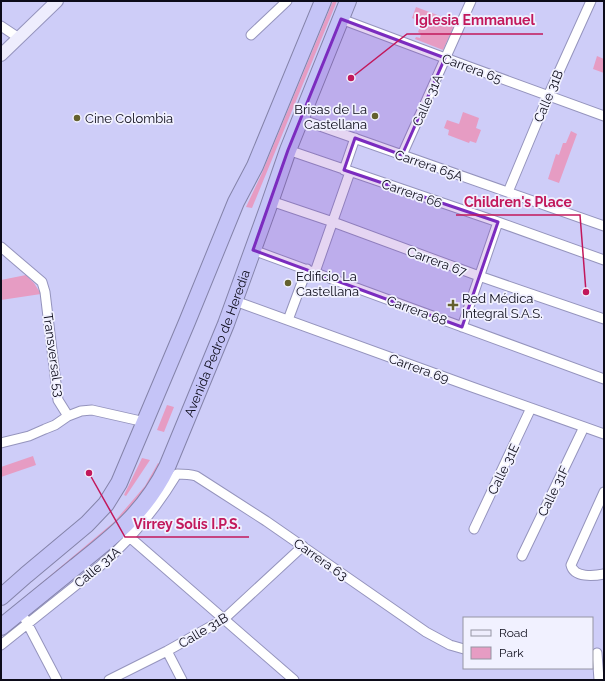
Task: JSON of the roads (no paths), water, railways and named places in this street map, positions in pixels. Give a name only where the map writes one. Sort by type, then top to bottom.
[{"type":"highway","points":[[1,597],[76,534],[97,514],[106,504],[119,483],[194,307],[236,202],[257,160],[323,1]]},
{"type":"highway","name":"Avenida Pedro de Heredia","points":[[1,627],[24,617],[125,534],[158,484],[172,471],[179,438],[235,302],[288,150],[348,1]]},
{"type":"main road","points":[[1,56],[57,1]]},
{"type":"street","points":[[251,35],[287,1]]},
{"type":"street","name":"Calle 31A","points":[[402,155],[470,1]]},
{"type":"street","name":"Calle 31B","points":[[508,192],[548,96],[591,1]]},
{"type":"street","name":"Carrera 65","points":[[341,19],[604,116]]},
{"type":"street","points":[[1,26],[19,38]]},
{"type":"street","name":"Carrera 65A","points":[[300,120],[604,226]]},
{"type":"street","points":[[288,320],[332,222],[355,138]]},
{"type":"street","name":"Carrera 66","points":[[288,150],[604,260]]},
{"type":"street","name":"Carrera 67","points":[[271,201],[479,276],[604,319]]},
{"type":"street","points":[[462,326],[498,222]]},
{"type":"street","name":"Transversal 53","points":[[1,247],[42,282],[45,292],[58,400],[68,416]]},
{"type":"street","name":"Carrera 68","points":[[253,250],[604,379]]},
{"type":"street","name":"Carrera 69","points":[[235,302],[604,434]]},
{"type":"street","name":"Calle 31E","points":[[474,529],[531,408]]},
{"type":"street","points":[[1,443],[29,436],[55,425],[68,416],[92,410],[145,424]]},
{"type":"street","name":"Calle 31F","points":[[522,556],[584,427]]},
{"type":"street","name":"Carrera 63","points":[[172,471],[196,476],[304,546],[426,632],[450,645],[463,649]]},
{"type":"street","points":[[604,492],[571,565],[575,572],[581,574],[604,574]]},
{"type":"street","points":[[125,534],[294,680]]},
{"type":"street","name":"Calle 31B","points":[[108,680],[167,651],[224,620],[304,546]]},
{"type":"street","points":[[1,644],[24,617],[57,680]]},
{"type":"street","points":[[167,651],[182,680]]},
{"type":"street","points":[[598,652],[599,680]]},
{"type":"place","name":"Iglesia Emmanuel","points":[[351,78]]},
{"type":"place","name":"Brisas de La Castellana","points":[[375,116]]},
{"type":"place","name":"Cine Colombia","points":[[77,118]]},
{"type":"place","name":"Edificio La Castellana","points":[[288,283]]},
{"type":"place","name":"Children's Place","points":[[586,292]]},
{"type":"place","name":"Red Médica Integral S.A.S.","points":[[453,305]]},
{"type":"place","name":"Virrey Solís I.P.S.","points":[[89,473]]}]
